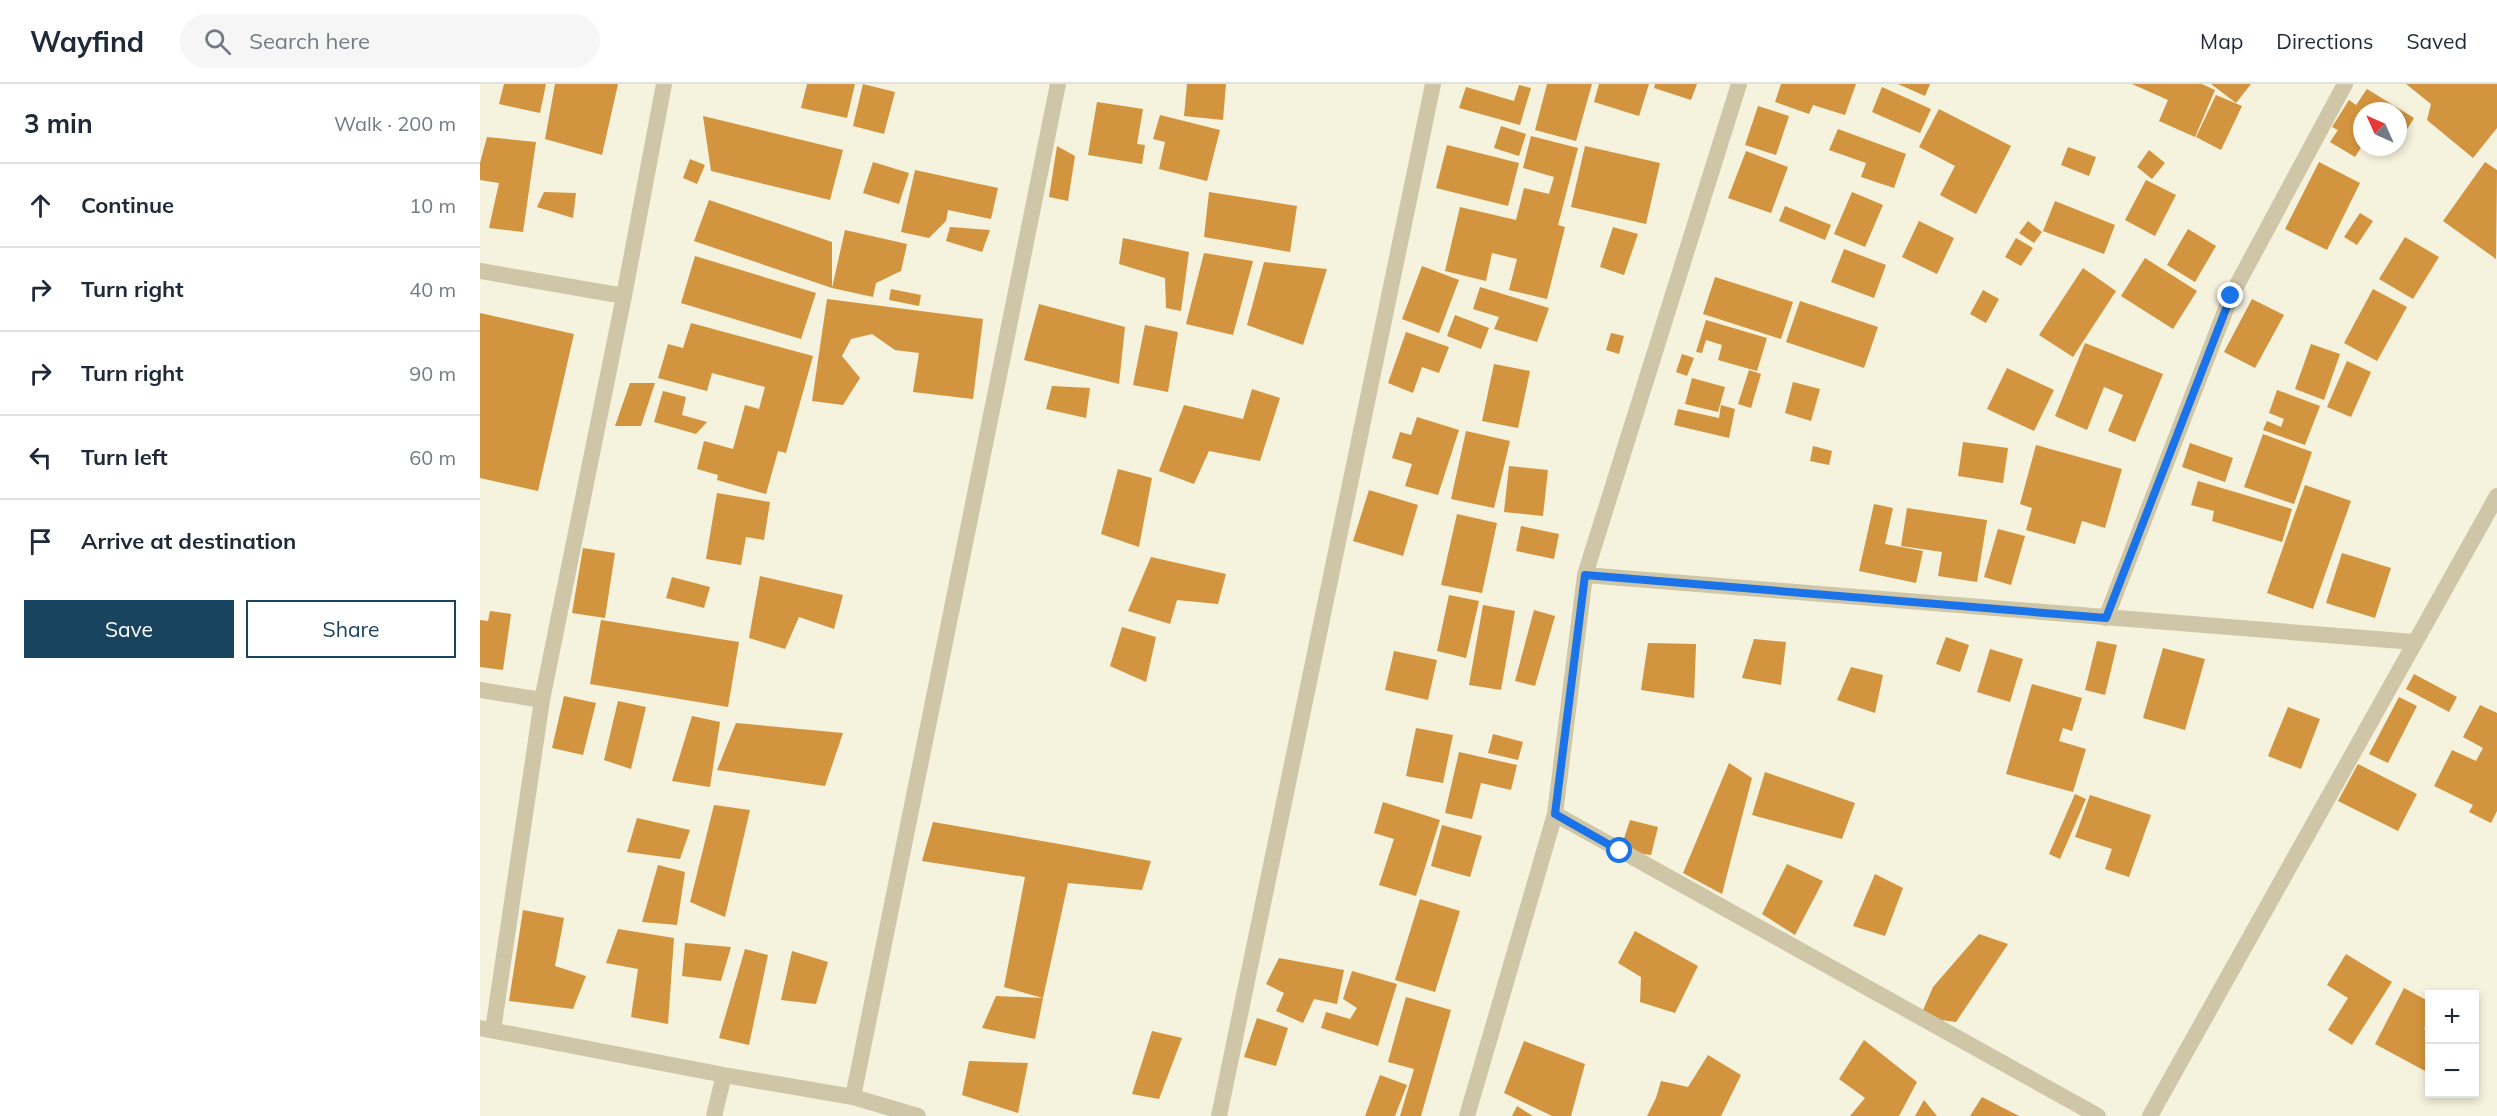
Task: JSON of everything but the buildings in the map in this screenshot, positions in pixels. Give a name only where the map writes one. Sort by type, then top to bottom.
[{"type":"street","points":[[664,84],[624,296],[542,700],[486,1029],[724,1075],[853,1097],[918,1116]]},
{"type":"street","points":[[853,1097],[1058,84]]},
{"type":"street","points":[[1219,1116],[1433,84]]},
{"type":"street","points":[[1467,1116],[1555,814],[1585,575],[1739,84]]},
{"type":"street","points":[[2106,618],[2231,296],[2345,84]]},
{"type":"street","points":[[480,271],[624,296]]},
{"type":"street","points":[[2150,1116],[2497,497]]},
{"type":"street","points":[[1585,575],[2414,642]]},
{"type":"street","points":[[480,690],[542,700]]},
{"type":"street","points":[[1555,814],[2098,1116]]},
{"type":"street","points":[[714,1116],[724,1075]]},
{"type":"route","points":[[1620,851],[1555,814],[1585,575],[2106,618],[2231,296]]}]
